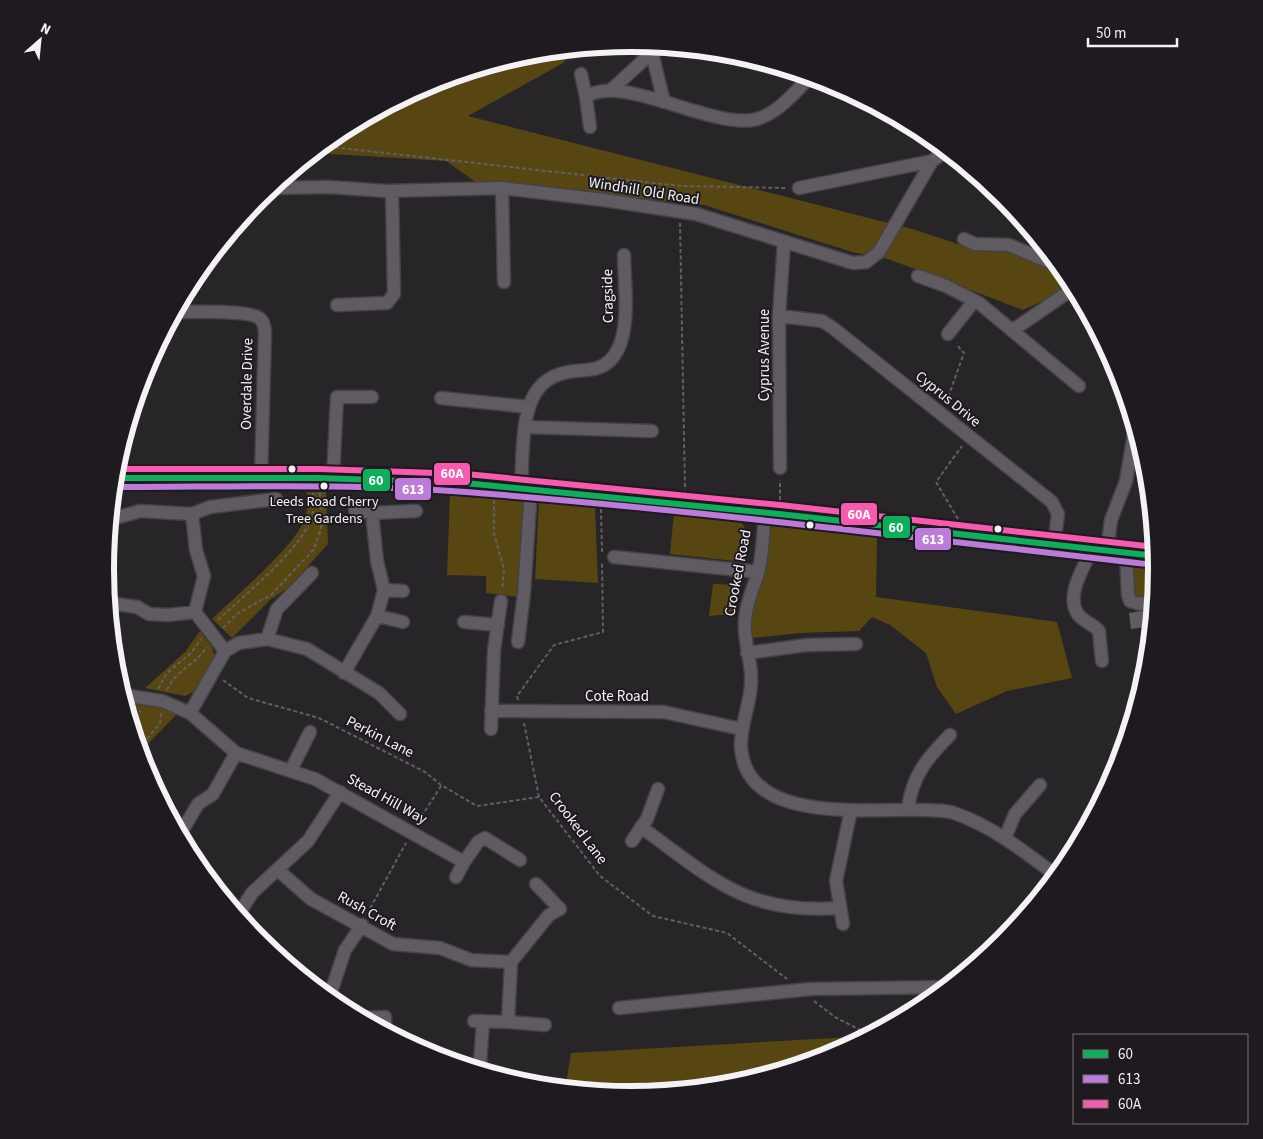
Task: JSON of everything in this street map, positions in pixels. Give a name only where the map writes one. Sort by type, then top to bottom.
[{"type":"main road","points":[[123,478],[321,478],[493,486],[1148,555]]},
{"type":"street","points":[[611,90],[652,53]]},
{"type":"street","points":[[656,53],[664,102]]},
{"type":"street","points":[[581,74],[590,127]]},
{"type":"street","points":[[586,97],[592,92],[611,90],[664,102],[716,117],[752,120],[782,105],[804,83]]},
{"type":"street","name":"Windhill Old Road","points":[[284,188],[329,186],[392,191],[502,188],[680,211],[696,214],[853,263],[866,262],[879,252],[932,161],[940,155]]},
{"type":"street","points":[[798,188],[932,161]]},
{"type":"street","points":[[502,188],[504,282]]},
{"type":"street","points":[[337,305],[387,303],[392,299],[394,294],[392,191]]},
{"type":"street","points":[[964,239],[975,244],[1009,246],[1046,261]]},
{"type":"street","name":"Cyprus Avenue","points":[[780,468],[779,316],[784,242]]},
{"type":"street","name":"Cragside","points":[[518,642],[524,593],[525,427],[529,407],[537,389],[548,379],[561,373],[592,370],[614,356],[622,342],[625,329],[624,256]]},
{"type":"street","points":[[918,276],[946,286],[974,300],[988,313],[1013,330],[1079,386]]},
{"type":"street","points":[[1013,330],[1068,292]]},
{"type":"street","points":[[948,334],[974,300]]},
{"type":"street","name":"Overdale Drive","points":[[183,312],[245,314],[257,316],[263,321],[265,332],[261,477]]},
{"type":"street","name":"Cyprus Drive","points":[[779,316],[822,320],[1052,502],[1058,514],[1054,545]]},
{"type":"street","points":[[321,478],[337,397],[372,397]]},
{"type":"street","points":[[441,398],[529,407]]},
{"type":"street","points":[[525,427],[652,431]]},
{"type":"street","points":[[1102,662],[1099,631],[1078,613],[1074,602],[1074,591],[1099,550],[1111,520],[1126,481],[1133,442]]},
{"type":"street","points":[[118,518],[140,511],[192,514],[210,507],[276,499]]},
{"type":"street","points":[[355,510],[372,513],[416,511]]},
{"type":"street","points":[[344,673],[376,616],[384,590],[377,561],[372,513]]},
{"type":"street","points":[[192,514],[196,550],[204,576],[195,612]]},
{"type":"street","name":"Crooked Road","points":[[772,514],[758,572],[746,605],[745,630],[751,684],[741,728],[741,749],[746,768],[761,788],[774,797],[790,802],[851,810],[908,809],[953,812],[1006,838],[1051,871]]},
{"type":"street","points":[[1126,553],[1128,596],[1130,601],[1140,604],[1147,602]]},
{"type":"street","points":[[614,557],[758,572]]},
{"type":"street","points":[[267,639],[277,608],[312,573]]},
{"type":"street","points":[[384,590],[403,591]]},
{"type":"street","points":[[491,730],[501,601]]},
{"type":"street","points":[[116,604],[137,607],[149,614],[168,615],[195,612]]},
{"type":"street","points":[[195,612],[225,651]]},
{"type":"street","points":[[376,616],[403,622]]},
{"type":"street","points":[[464,622],[498,625]]},
{"type":"street","points":[[190,713],[225,651],[239,643],[267,639],[307,649],[379,693],[400,714]]},
{"type":"street","points":[[747,653],[807,645],[856,644]]},
{"type":"street","name":"Stead Hill Way","points":[[130,696],[157,700],[190,713],[236,753],[315,779],[411,834],[424,838],[464,862]]},
{"type":"street","name":"Cote Road","points":[[492,711],[664,712],[741,728]]},
{"type":"street","points":[[291,770],[310,732]]},
{"type":"street","points":[[908,809],[910,794],[919,770],[950,735]]},
{"type":"street","points":[[184,828],[198,804],[214,794],[236,753]]},
{"type":"street","points":[[1006,838],[1014,814],[1040,785]]},
{"type":"street","points":[[632,841],[652,807],[658,790]]},
{"type":"street","points":[[242,909],[252,893],[308,841],[340,792]]},
{"type":"street","points":[[843,924],[839,908],[837,873],[851,810]]},
{"type":"street","points":[[641,827],[693,865],[744,896],[789,908],[839,908]]},
{"type":"street","points":[[456,877],[478,842],[485,838],[520,860]]},
{"type":"street","name":"Rush Croft","points":[[278,870],[311,899],[394,944],[440,948],[471,960],[511,962]]},
{"type":"street","points":[[508,1022],[511,962],[549,915],[560,909],[536,884]]},
{"type":"street","points":[[332,990],[345,950],[362,925]]},
{"type":"street","points":[[619,1008],[833,988],[936,987]]},
{"type":"street","points":[[374,1017],[384,1017],[384,1023]]},
{"type":"street","points":[[480,1064],[479,1021],[545,1025]]},
{"type":"path","points":[[334,147],[681,186],[798,188]]},
{"type":"path","points":[[680,211],[686,505]]},
{"type":"path","points":[[192,299],[192,312]]},
{"type":"path","points":[[942,414],[964,353],[948,334]]},
{"type":"path","points":[[968,536],[936,482],[969,436]]},
{"type":"path","points":[[772,514],[780,468]]},
{"type":"path","points":[[144,742],[160,723],[157,700],[167,672],[212,633],[296,542],[314,511],[321,478]]},
{"type":"path","points":[[136,717],[157,700],[174,677],[199,660],[212,633],[238,612],[271,595],[314,550],[321,529],[321,478]]},
{"type":"path","points":[[493,486],[494,534],[504,569],[501,601]]},
{"type":"path","name":"Crooked Lane","points":[[601,497],[603,632],[554,645],[517,696],[532,754],[539,797],[600,876],[653,916],[727,933],[788,981]]},
{"type":"path","name":"Perkin Lane","points":[[212,672],[248,698],[319,718],[425,772],[441,785],[477,806],[539,797]]},
{"type":"path","points":[[362,925],[411,834],[441,785]]},
{"type":"path","points":[[812,999],[835,1017],[863,1031]]},
{"type":"shaded area","points":[[569,57],[563,63],[468,116],[912,229],[964,246],[1013,252],[1054,272],[1062,284],[1057,294],[1023,310],[888,259],[852,252],[704,205],[477,183],[446,161],[325,154],[373,122],[434,92],[498,70],[531,62]]},
{"type":"shaded area","points":[[307,492],[326,492],[328,544],[290,586],[270,600],[232,638],[212,619],[265,569],[292,540],[301,527],[306,515]]},
{"type":"shaded area","points":[[450,494],[523,500],[517,597],[486,593],[486,576],[447,575]]},
{"type":"shaded area","points":[[539,501],[595,506],[598,583],[535,579]]},
{"type":"shaded area","points":[[674,512],[740,520],[747,532],[744,562],[670,554]]},
{"type":"shaded area","points":[[772,524],[877,536],[876,597],[1057,622],[1072,678],[1007,691],[956,714],[937,687],[926,653],[890,625],[872,617],[859,631],[800,633],[752,638],[748,613],[766,572]]},
{"type":"shaded area","points":[[1129,565],[1148,567],[1147,598],[1132,599]]},
{"type":"shaded area","points":[[713,584],[738,585],[731,614],[709,616]]},
{"type":"shaded area","points":[[200,631],[212,647],[215,658],[193,692],[185,696],[145,688],[185,652]]},
{"type":"shaded area","points":[[132,705],[167,708],[176,715],[146,746]]},
{"type":"shaded area","points":[[851,1037],[798,1059],[765,1069],[732,1077],[665,1085],[632,1086],[566,1082],[571,1053]]},
{"type":"building","points":[[1146,610],[1145,627],[1131,629],[1129,613]]},
{"type":"transit line","name":"60A","points":[[124,469],[319,469],[466,474],[780,505],[1147,546]]},
{"type":"transit line","name":"60","points":[[123,478],[319,478],[465,483],[779,514],[1148,555]]},
{"type":"transit line","name":"613","points":[[121,487],[335,486],[466,492],[725,516],[1148,564]]},
{"type":"place","name":"Leeds Road Cherry Tree Gardens","points":[[324,486]]}]
